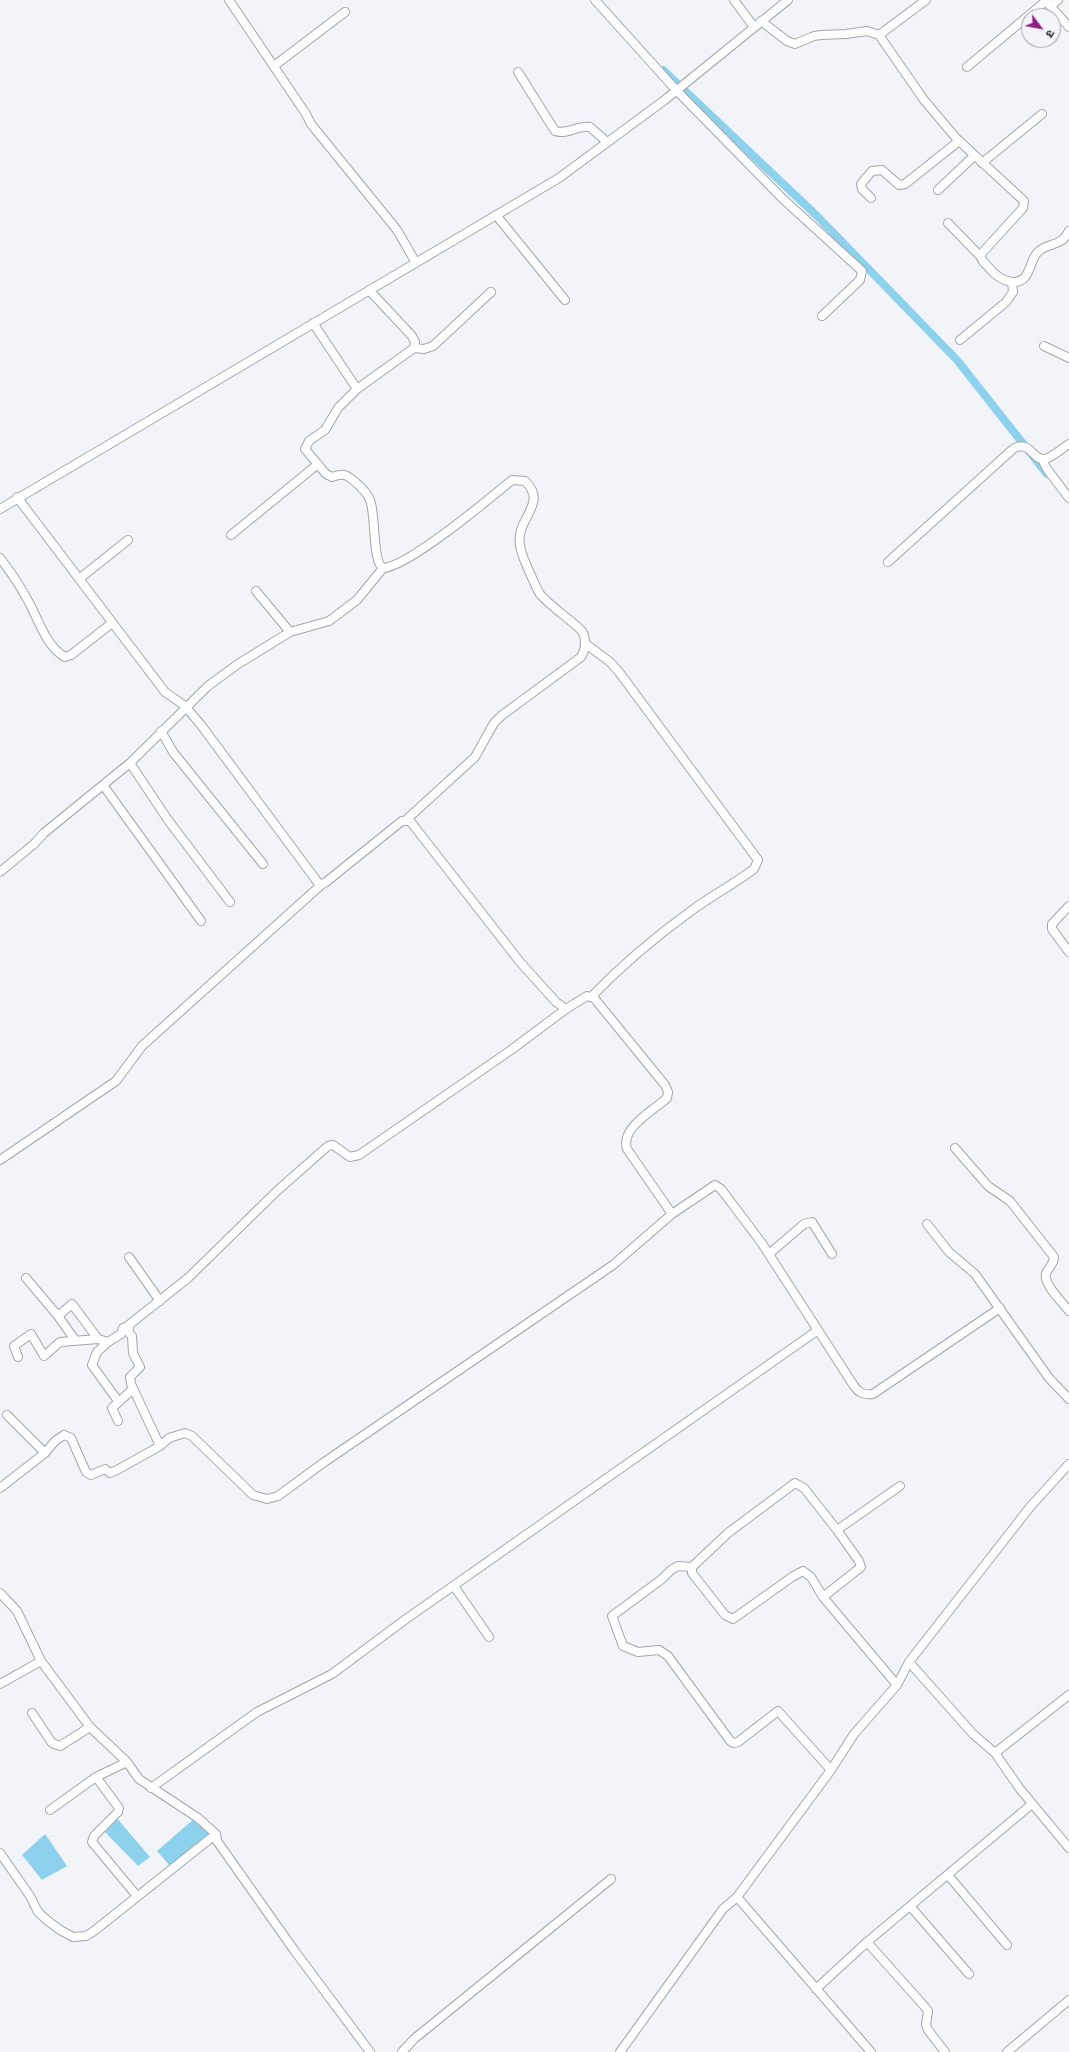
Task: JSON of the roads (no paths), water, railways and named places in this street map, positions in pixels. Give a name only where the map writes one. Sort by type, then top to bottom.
[{"type":"street","points":[[229,0],[306,114],[311,124],[396,230],[416,263]]},
{"type":"street","points":[[595,0],[783,198],[862,271],[863,275],[860,280],[822,316]]},
{"type":"street","points":[[734,0],[754,27]]},
{"type":"street","points":[[0,509],[17,497],[559,178],[679,88],[788,0]]},
{"type":"street","points":[[879,35],[926,0]]},
{"type":"street","points":[[967,66],[1047,2],[1058,0]]},
{"type":"street","points":[[1047,2],[1069,27]]},
{"type":"street","points":[[274,66],[345,12]]},
{"type":"street","points":[[761,21],[787,41],[795,44],[814,36],[821,35],[867,31],[879,35],[924,100],[959,141],[974,156],[1021,196],[1025,204],[983,251],[981,257]]},
{"type":"street","points":[[518,72],[554,131],[560,133],[577,128],[590,127],[607,142]]},
{"type":"street","points":[[982,163],[1042,114]]},
{"type":"street","points":[[871,198],[862,190],[861,184],[872,171],[882,170],[899,185],[905,184],[959,141]]},
{"type":"street","points":[[938,190],[974,156]]},
{"type":"street","points":[[496,215],[565,300]]},
{"type":"street","points":[[948,223],[1001,279],[1012,282],[1026,276],[1041,249],[1059,243],[1064,239],[1069,231]]},
{"type":"street","points":[[960,340],[1006,302],[1013,292],[1012,282]]},
{"type":"street","points":[[369,290],[412,336],[415,342],[414,348]]},
{"type":"street","points":[[383,568],[378,561],[373,510],[370,499],[362,488],[347,475],[329,476],[305,449],[306,444],[325,430],[338,408],[358,390],[414,348],[424,349],[433,346],[491,292]]},
{"type":"street","points":[[313,323],[358,390]]},
{"type":"street","points":[[1044,346],[1069,358]]},
{"type":"street","points":[[1042,459],[1051,456],[1069,444]]},
{"type":"street","points":[[888,562],[1015,447],[1024,447],[1042,459],[1046,469],[1069,498]]},
{"type":"street","points":[[231,535],[318,464]]},
{"type":"street","points":[[0,872],[130,763],[185,706],[223,675],[290,632],[329,621],[357,600],[383,568],[394,566],[411,556],[512,480],[525,481],[534,491],[533,505],[520,530],[519,537],[522,553],[540,594],[582,631],[586,644],[581,657],[501,716],[494,723],[475,757],[406,820],[402,821],[321,885],[149,1039],[132,1058],[116,1081],[0,1160]]},
{"type":"street","points":[[17,497],[166,692],[185,706],[202,725],[321,885]]},
{"type":"street","points":[[79,579],[128,540]]},
{"type":"street","points":[[0,558],[26,596],[51,644],[58,653],[65,657],[71,655],[112,623]]},
{"type":"street","points":[[256,591],[290,632]]},
{"type":"street","points":[[118,1401],[92,1365],[97,1352],[108,1342],[121,1334],[123,1328],[128,1326],[188,1278],[278,1190],[328,1146],[336,1146],[350,1157],[359,1155],[511,1050],[566,1009],[587,996],[591,997],[639,951],[692,910],[754,869],[758,860],[619,672],[610,662],[586,644]]},
{"type":"street","points":[[161,731],[173,752],[263,864]]},
{"type":"street","points":[[130,763],[168,820],[230,902]]},
{"type":"street","points":[[102,785],[201,921]]},
{"type":"street","points":[[406,820],[412,823],[520,962],[556,1002],[566,1009]]},
{"type":"street","points":[[1069,906],[1052,924],[1052,929],[1069,952]]},
{"type":"street","points":[[591,997],[665,1085],[668,1092],[667,1098],[643,1116],[624,1142],[627,1149],[672,1214]]},
{"type":"street","points":[[955,1148],[988,1186],[1010,1201],[1054,1257],[1053,1264],[1046,1274],[1046,1279],[1048,1286],[1069,1311]]},
{"type":"street","points":[[0,1488],[45,1453],[60,1436],[68,1435],[86,1472],[91,1475],[105,1469],[110,1473],[160,1446],[169,1438],[180,1434],[189,1434],[254,1496],[267,1499],[278,1496],[329,1459],[613,1265],[672,1214],[712,1186],[718,1186],[770,1254],[858,1391],[864,1395],[873,1394],[1000,1308]]},
{"type":"street","points":[[770,1254],[804,1224],[812,1222],[832,1254]]},
{"type":"street","points":[[927,1224],[950,1252],[975,1274],[1050,1378],[1069,1399]]},
{"type":"street","points":[[129,1257],[160,1301]]},
{"type":"street","points":[[26,1278],[58,1316],[75,1340]]},
{"type":"street","points":[[58,1316],[72,1304],[98,1339]]},
{"type":"street","points":[[128,1326],[128,1332],[132,1336],[133,1340],[133,1353],[140,1366],[130,1376],[133,1389],[160,1446]]},
{"type":"street","points":[[151,1788],[257,1712],[332,1674],[454,1586],[818,1330]]},
{"type":"street","points":[[18,1357],[14,1346],[31,1334],[44,1356],[60,1342],[98,1339],[108,1342]]},
{"type":"street","points":[[118,1421],[112,1408],[133,1389]]},
{"type":"street","points":[[7,1415],[45,1453]]},
{"type":"street","points":[[620,2052],[723,1909],[737,1897],[831,1770],[854,1734],[897,1685],[908,1662],[1030,1507],[1069,1464]]},
{"type":"street","points":[[823,1597],[861,1567],[859,1561],[837,1530],[804,1488],[796,1483],[728,1533],[692,1566],[678,1566],[671,1570],[662,1579],[612,1616],[623,1646],[638,1652],[663,1651],[731,1742],[738,1742],[778,1712],[831,1770]]},
{"type":"street","points":[[837,1530],[900,1486]]},
{"type":"street","points":[[692,1566],[692,1573],[729,1618],[738,1616],[792,1577],[803,1571],[811,1577],[823,1597],[897,1685]]},
{"type":"street","points":[[454,1586],[489,1637]]},
{"type":"street","points":[[2,1598],[17,1611],[41,1661],[90,1727],[127,1762],[139,1779],[189,1811],[216,1834],[217,1841],[294,1950],[370,2052]]},
{"type":"street","points":[[0,1684],[41,1661]]},
{"type":"street","points":[[908,1662],[973,1734],[995,1753],[1020,1789],[1069,1848]]},
{"type":"street","points":[[995,1753],[1069,1695]]},
{"type":"street","points":[[32,1713],[52,1743],[55,1745],[60,1746],[90,1727]]},
{"type":"street","points":[[50,1810],[96,1777],[127,1762]]},
{"type":"street","points":[[96,1777],[119,1808],[118,1812],[94,1836],[92,1842],[137,1896]]},
{"type":"street","points":[[816,1989],[867,1942],[1032,1804]]},
{"type":"street","points":[[0,1853],[30,1896],[38,1912],[60,1930],[73,1937],[86,1936],[216,1834]]},
{"type":"street","points":[[948,1875],[1007,1945]]},
{"type":"street","points":[[402,2052],[414,2039],[611,1879]]},
{"type":"street","points":[[737,1897],[777,1941],[870,2052]]},
{"type":"street","points":[[910,1906],[969,1974]]},
{"type":"street","points":[[867,1942],[926,2007],[928,2011],[926,2025],[928,2030],[945,2052]]},
{"type":"street","points":[[1007,2052],[1069,2000]]},
{"type":"water","points":[[115,1816],[150,1857],[138,1866],[103,1830]]},
{"type":"water","points":[[195,1818],[212,1834],[171,1867],[157,1851]]},
{"type":"water","points":[[45,1834],[67,1866],[42,1880],[22,1855]]},
{"type":"waterway","points":[[663,70],[817,216],[957,360],[1047,474]]}]
